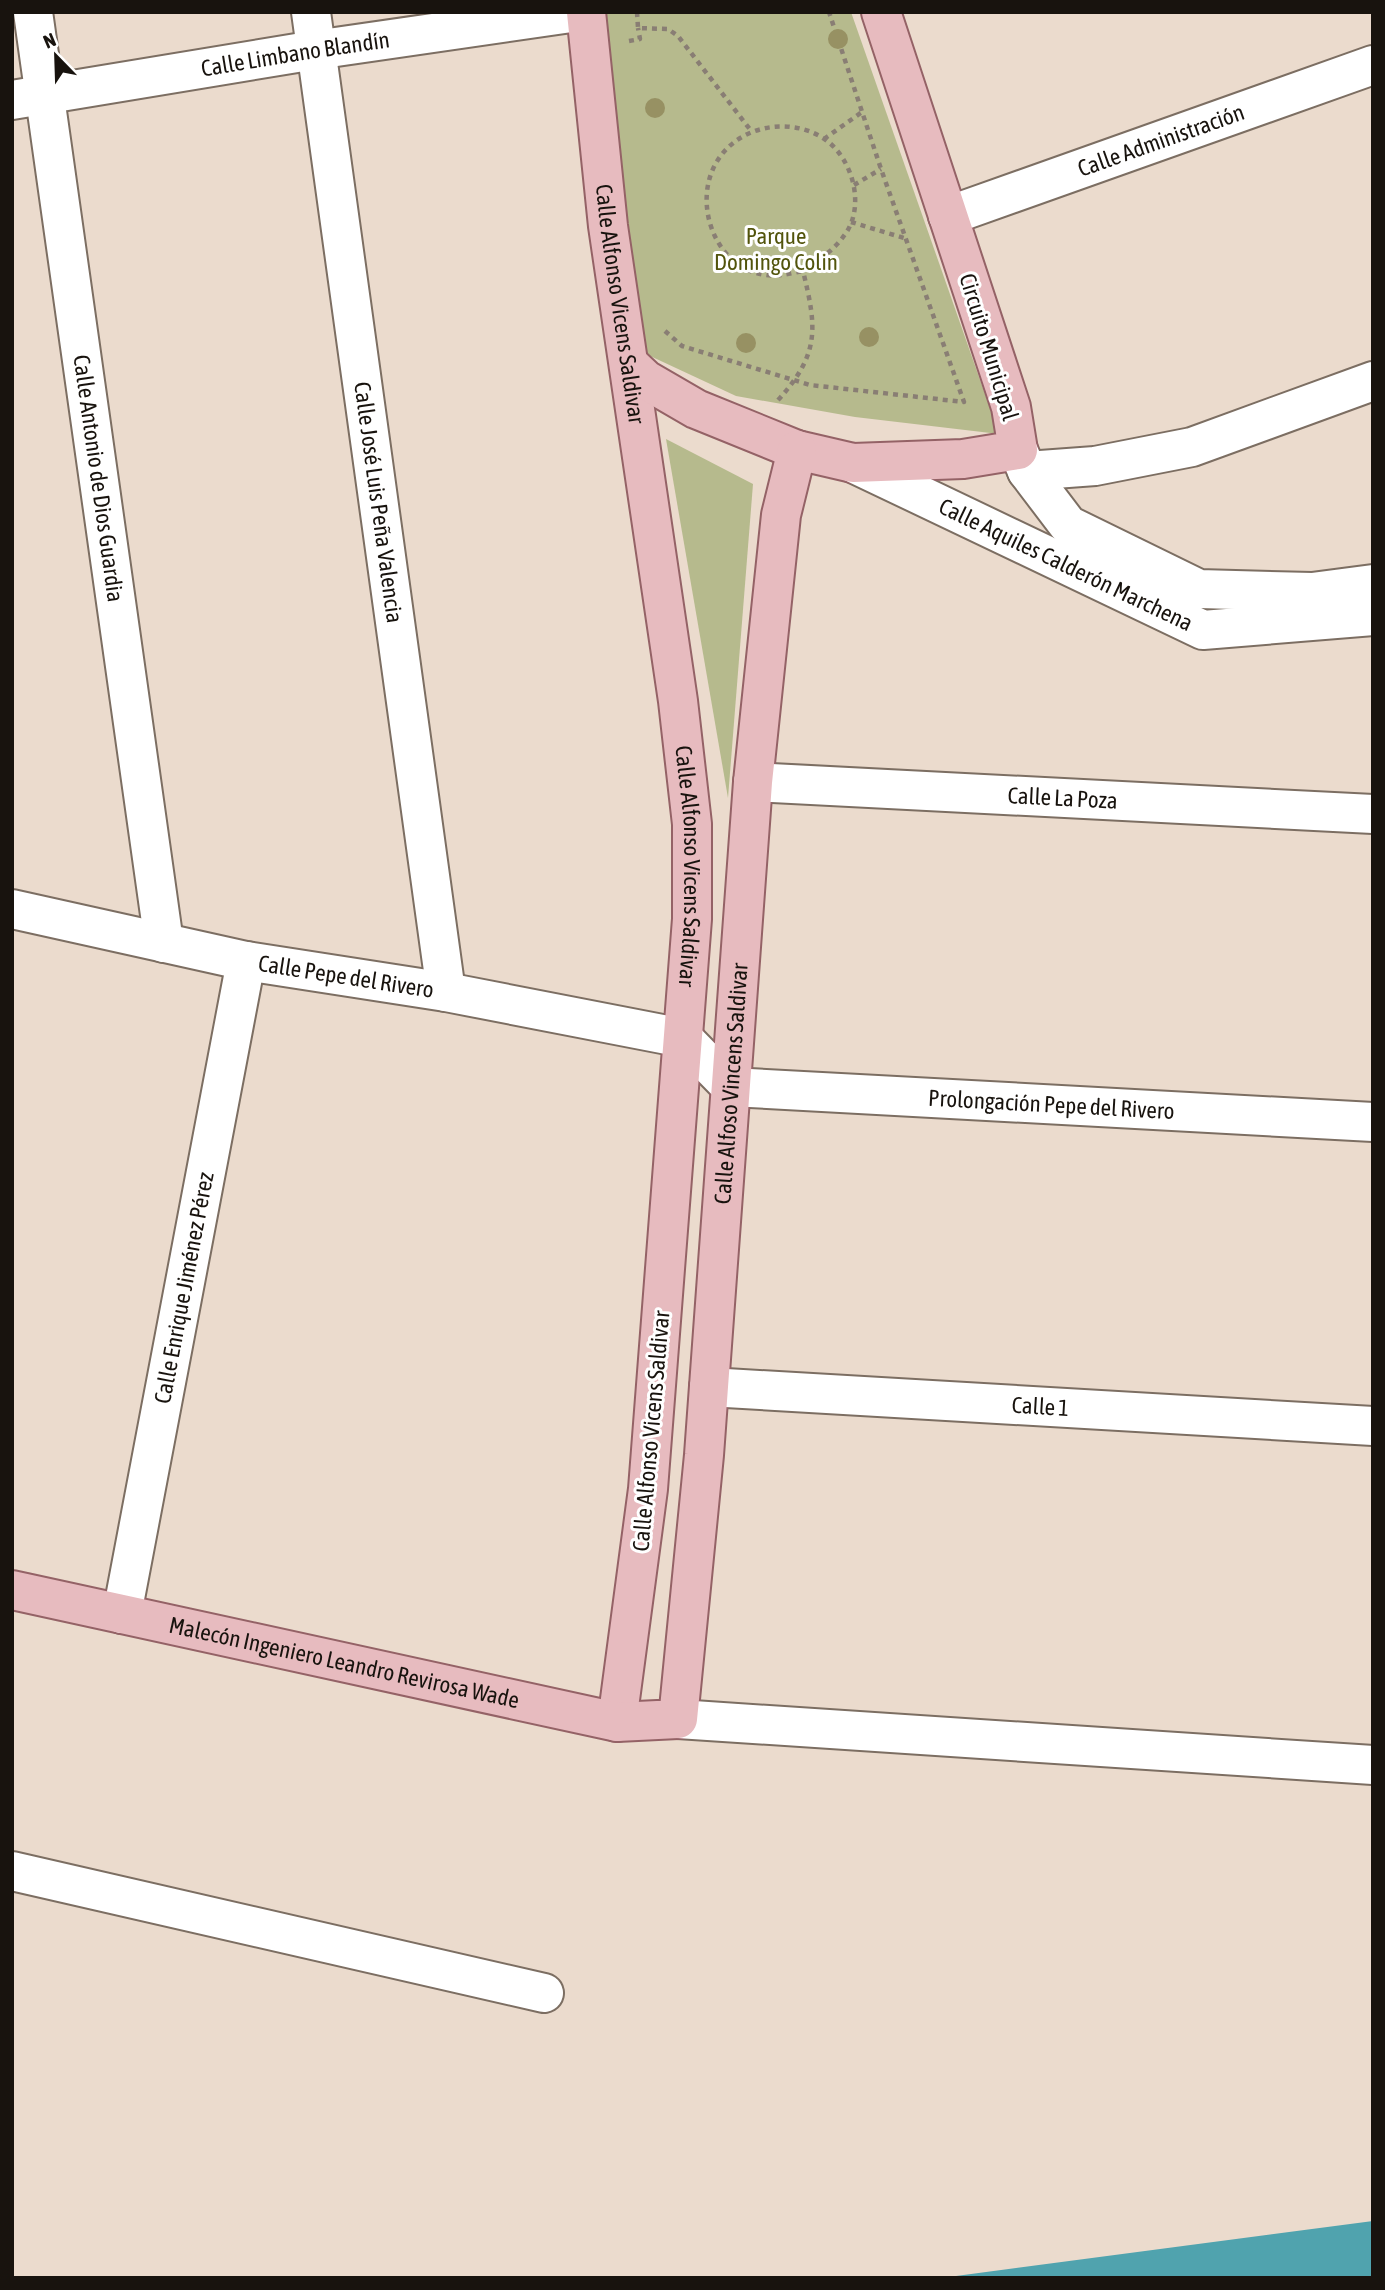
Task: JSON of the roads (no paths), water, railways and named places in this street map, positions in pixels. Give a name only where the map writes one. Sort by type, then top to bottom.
[{"type":"main road","name":"Calle Alfonso Vicens Saldivar","points":[[586,12],[608,226],[670,645],[692,824],[692,919],[648,1489],[617,1722]]},
{"type":"main road","name":"Circuito Municipal","points":[[629,364],[646,380],[696,409],[797,450],[853,463],[963,459],[1022,461],[1010,407],[881,12]]},
{"type":"main road","name":"Calle Alfoso Vincens Saldivar","points":[[678,1719],[709,1387],[753,782],[781,515],[797,450]]},
{"type":"main road","name":"Malecón Ingeniero Leandro Revirosa Wade","points":[[12,1590],[617,1722],[678,1719]]},
{"type":"street","name":"Calle Antonio de Dios Guardia","points":[[33,12],[28,98],[164,943]]},
{"type":"street","name":"Calle José Luis Peña Valencia","points":[[310,12],[446,992]]},
{"type":"street","name":"Calle Limbano Blandín","points":[[28,98],[315,50],[578,12]]},
{"type":"street","name":"Calle Administración","points":[[948,216],[1373,65]]},
{"type":"street","name":"Circuito Municipal","points":[[1022,461],[1095,466],[1192,447],[1373,381]]},
{"type":"street","name":"Calle Aquiles Calderón Marchena","points":[[1022,461],[1068,525],[1199,589],[1312,592],[1373,584]]},
{"type":"street","name":"Calle Aquiles Calderón Marchena","points":[[853,463],[1203,630],[1373,616]]},
{"type":"street","name":"Calle La Poza","points":[[753,782],[1373,814]]},
{"type":"street","name":"Calle Pepe del Rivero","points":[[12,909],[246,961],[446,992],[683,1038]]},
{"type":"street","name":"Calle Enrique Jiménez Pérez","points":[[122,1614],[246,961]]},
{"type":"street","points":[[683,1038],[731,1087]]},
{"type":"street","name":"Prolongación Pepe del Rivero","points":[[731,1087],[1373,1122]]},
{"type":"street","name":"Calle 1","points":[[709,1387],[1373,1426]]},
{"type":"street","points":[[678,1719],[1373,1765]]},
{"type":"street","points":[[12,1871],[544,1993]]},
{"type":"water","points":[[1373,2221],[1373,2278],[941,2278]]},
{"type":"park label","name":"Parque Domingo Colin","points":[[776,249]]}]
